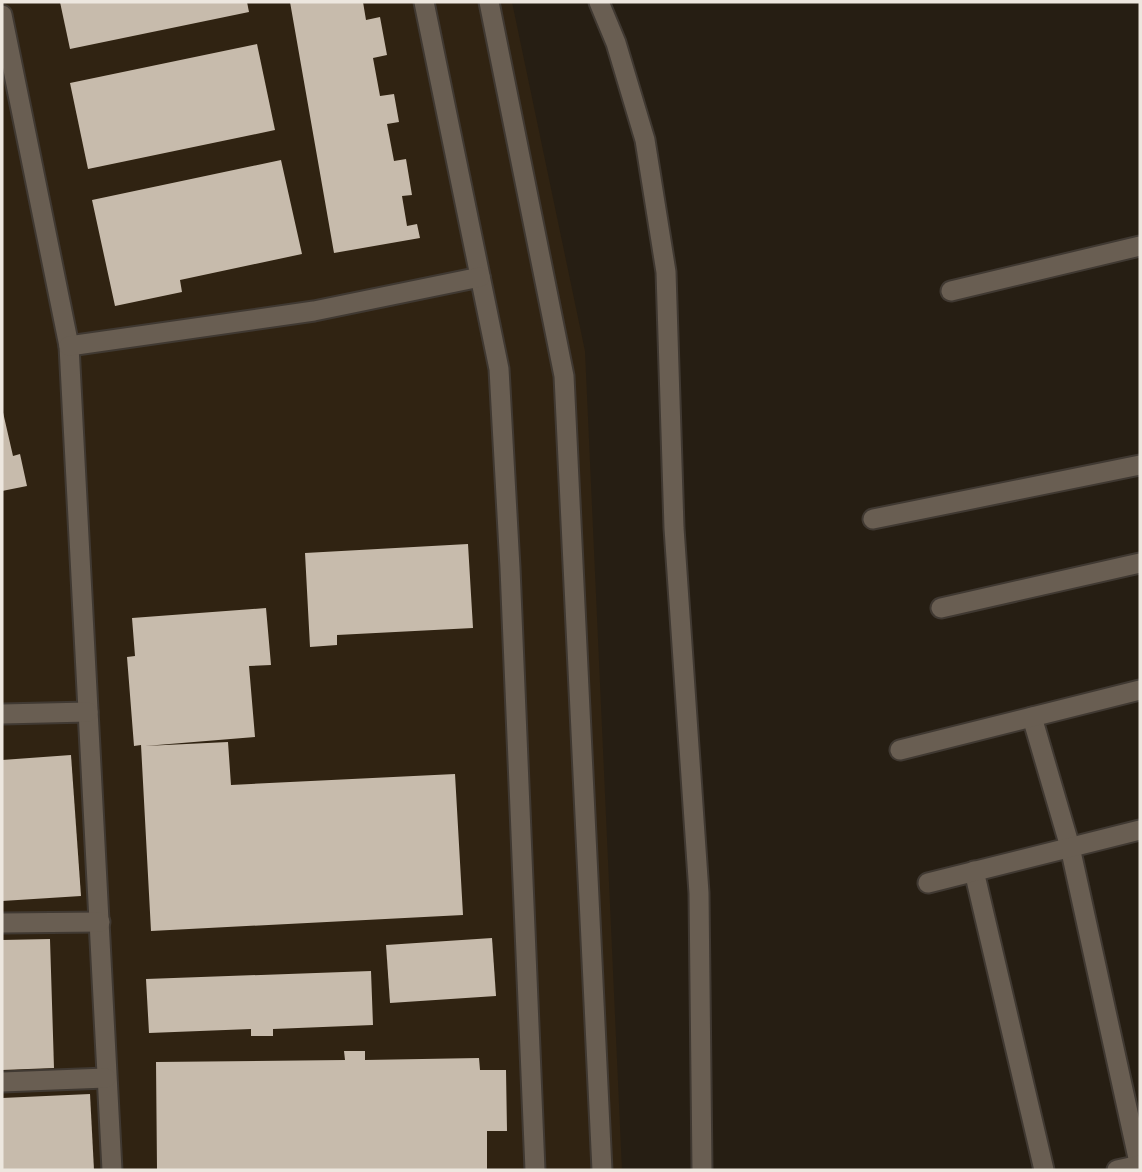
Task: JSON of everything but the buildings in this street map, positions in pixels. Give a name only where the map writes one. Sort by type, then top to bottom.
[{"type":"street","points":[[424,2],[500,383],[535,1170]]},
{"type":"street","points":[[489,2],[564,376],[602,1170]]},
{"type":"street","points":[[599,2],[616,43],[645,139],[666,272],[674,527],[699,893],[702,1170]]},
{"type":"street","points":[[2,15],[69,346],[112,1170]]},
{"type":"street","points":[[951,291],[1140,246]]},
{"type":"street","points":[[69,346],[314,311],[480,277]]},
{"type":"street","points":[[873,519],[1140,465]]},
{"type":"street","points":[[942,608],[1140,563]]},
{"type":"street","points":[[900,750],[1140,690]]},
{"type":"street","points":[[2,714],[88,712]]},
{"type":"street","points":[[1032,717],[1070,848],[1140,1165],[1117,1170]]},
{"type":"street","points":[[928,883],[1140,830]]},
{"type":"street","points":[[974,871],[1044,1170]]},
{"type":"street","points":[[2,923],[100,922]]},
{"type":"street","points":[[2,1082],[106,1078]]},
{"type":"shaded area","points":[[2,2],[512,2],[585,351],[622,1170],[2,1170]]}]
